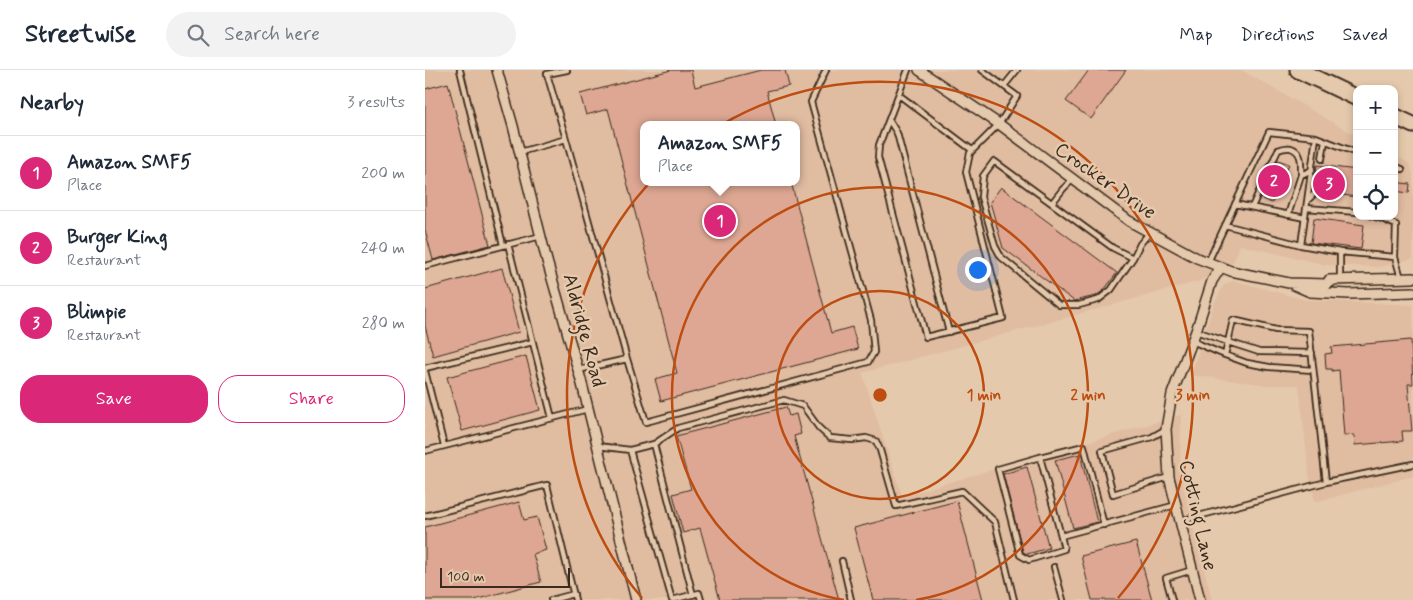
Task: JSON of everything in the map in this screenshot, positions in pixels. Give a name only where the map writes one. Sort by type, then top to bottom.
[{"type":"highway","points":[[1298,70],[1353,96]]},
{"type":"highway","points":[[1398,118],[1413,125]]},
{"type":"street","name":"Aldridge Road","points":[[497,70],[598,446],[636,600]]},
{"type":"street","name":"Crocker Drive","points":[[919,70],[999,124],[1129,221],[1197,258],[1231,272],[1289,283],[1310,292],[1349,294],[1413,292]]},
{"type":"street","name":"Cotting Lane","points":[[1200,600],[1169,477],[1166,429],[1172,394],[1212,282],[1221,267]]},
{"type":"street","name":"Crocker Drive","points":[[1289,283],[1304,279],[1413,278]]},
{"type":"lane","points":[[460,70],[552,418]]},
{"type":"lane","points":[[567,70],[547,74],[646,422],[868,362],[874,352],[871,320],[811,102],[826,70]]},
{"type":"lane","points":[[908,70],[879,146],[878,157],[926,338],[1003,318],[966,172],[970,152],[999,124],[1017,96],[982,70]]},
{"type":"lane","points":[[1004,86],[1017,70]]},
{"type":"lane","points":[[899,95],[972,150]]},
{"type":"lane","points":[[889,120],[897,133],[949,332]]},
{"type":"lane","points":[[1208,262],[1269,132],[1316,138],[1353,151]]},
{"type":"lane","points":[[1301,245],[1316,138]]},
{"type":"lane","points":[[520,152],[566,139]]},
{"type":"lane","points":[[1322,159],[1325,141]]},
{"type":"lane","points":[[1252,207],[1278,150],[1285,147],[1297,151],[1300,155],[1301,175],[1288,214]]},
{"type":"lane","points":[[1133,258],[1113,248],[994,161],[983,176],[981,197],[995,246],[1001,257],[1059,305],[1079,305],[1098,300],[1111,290],[1133,258],[1140,244],[1150,232]]},
{"type":"lane","points":[[1398,168],[1402,169]]},
{"type":"lane","points":[[1301,175],[1312,170]]},
{"type":"lane","points":[[1308,200],[1317,191],[1319,176]]},
{"type":"lane","points":[[1052,203],[1072,180]]},
{"type":"lane","points":[[1235,204],[1305,218]]},
{"type":"lane","points":[[1306,208],[1353,212]]},
{"type":"lane","points":[[1384,220],[1396,225],[1395,257],[1401,278]]},
{"type":"lane","points":[[1225,225],[1301,245],[1341,252],[1395,257]]},
{"type":"lane","points":[[425,266],[541,236]]},
{"type":"lane","points":[[1337,280],[1341,252]]},
{"type":"lane","points":[[1225,354],[1233,320],[1276,330],[1309,331],[1326,482]]},
{"type":"lane","points":[[1196,331],[1259,352],[1311,353]]},
{"type":"lane","points":[[1192,341],[1247,363],[1269,367],[1313,370]]},
{"type":"lane","points":[[444,446],[427,385],[425,370],[533,342]]},
{"type":"lane","points":[[578,370],[627,358]]},
{"type":"lane","points":[[598,446],[630,450],[654,444],[678,428],[784,400],[803,406],[819,428],[831,438],[852,440],[867,438],[876,441],[881,450],[895,506],[962,491],[995,522],[1014,600]]},
{"type":"lane","points":[[425,452],[588,409]]},
{"type":"lane","points":[[1166,429],[1151,437],[1102,451],[1113,494],[1169,477]]},
{"type":"lane","points":[[654,444],[693,595]]},
{"type":"lane","points":[[1040,457],[1064,549],[1029,560],[1020,556],[998,469],[1040,457],[1083,446],[1104,525]]},
{"type":"lane","points":[[630,450],[672,600],[699,593],[701,600]]},
{"type":"lane","points":[[1180,520],[1326,482],[1413,464]]},
{"type":"lane","points":[[425,516],[547,486],[574,597],[551,600]]},
{"type":"lane","points":[[1061,536],[1176,505]]},
{"type":"lane","points":[[842,561],[851,600]]},
{"type":"lane","points":[[1054,567],[1063,600]]},
{"type":"lane","points":[[1172,600],[1166,578],[1192,570]]},
{"type":"shaded area","points":[[425,70],[1241,70],[1353,134],[1353,220],[1398,220],[1398,157],[1409,163],[1413,174],[1413,259],[1380,267],[1326,265],[1240,245],[1234,261],[1200,281],[862,373],[902,496],[1181,415],[1180,470],[1212,600],[425,600]]},
{"type":"shaded area","points":[[1233,281],[1306,300],[1413,305],[1413,476],[1315,502],[1309,474],[1299,385],[1267,385],[1191,375],[1214,304],[1224,285]]},
{"type":"building","points":[[671,70],[691,70],[695,87],[761,70],[785,70],[789,86],[767,91],[775,121],[640,121],[640,186],[792,186],[831,333],[852,327],[858,349],[661,401],[655,379],[677,373],[608,109],[586,115],[580,94]]},
{"type":"building","points":[[1089,70],[1126,70],[1091,119],[1066,101]]},
{"type":"building","points":[[448,83],[490,245],[433,260],[425,230],[425,89]]},
{"type":"building","points":[[1278,160],[1289,164],[1272,203],[1260,198]]},
{"type":"building","points":[[1317,165],[1353,170],[1353,196],[1321,192],[1323,175],[1320,172],[1316,173]]},
{"type":"building","points":[[1398,182],[1410,184],[1409,193],[1398,192]]},
{"type":"building","points":[[1001,187],[1117,273],[1104,290],[1096,296],[1074,301],[1003,248],[990,202]]},
{"type":"building","points":[[1314,218],[1364,225],[1361,249],[1311,243]]},
{"type":"building","points":[[502,268],[519,332],[433,356],[425,326],[425,289]]},
{"type":"building","points":[[1411,340],[1413,384],[1408,384],[1412,431],[1402,431],[1403,441],[1355,445],[1354,435],[1344,436],[1339,370],[1332,371],[1332,369],[1326,369],[1325,354],[1332,353],[1331,347]]},
{"type":"building","points":[[526,356],[540,410],[462,431],[447,377]]},
{"type":"building","points":[[786,407],[789,416],[796,414],[801,434],[794,436],[839,600],[720,600],[700,528],[683,533],[673,494],[691,489],[676,436]]},
{"type":"building","points":[[1080,454],[1097,522],[1073,528],[1055,460]]},
{"type":"building","points":[[1027,467],[1049,548],[1027,554],[1023,552],[1003,474]]},
{"type":"building","points":[[957,501],[983,600],[873,600],[854,528]]},
{"type":"building","points":[[519,502],[524,520],[537,517],[546,550],[533,554],[541,582],[474,600],[425,600],[425,527]]},
{"type":"building","points":[[1136,542],[1152,600],[1092,600],[1081,556]]},
{"type":"place","name":"Burger King","points":[[1274,181]]},
{"type":"place","name":"Blimpie","points":[[1329,184]]},
{"type":"place","name":"Amazon SMF5","points":[[720,221]]}]
